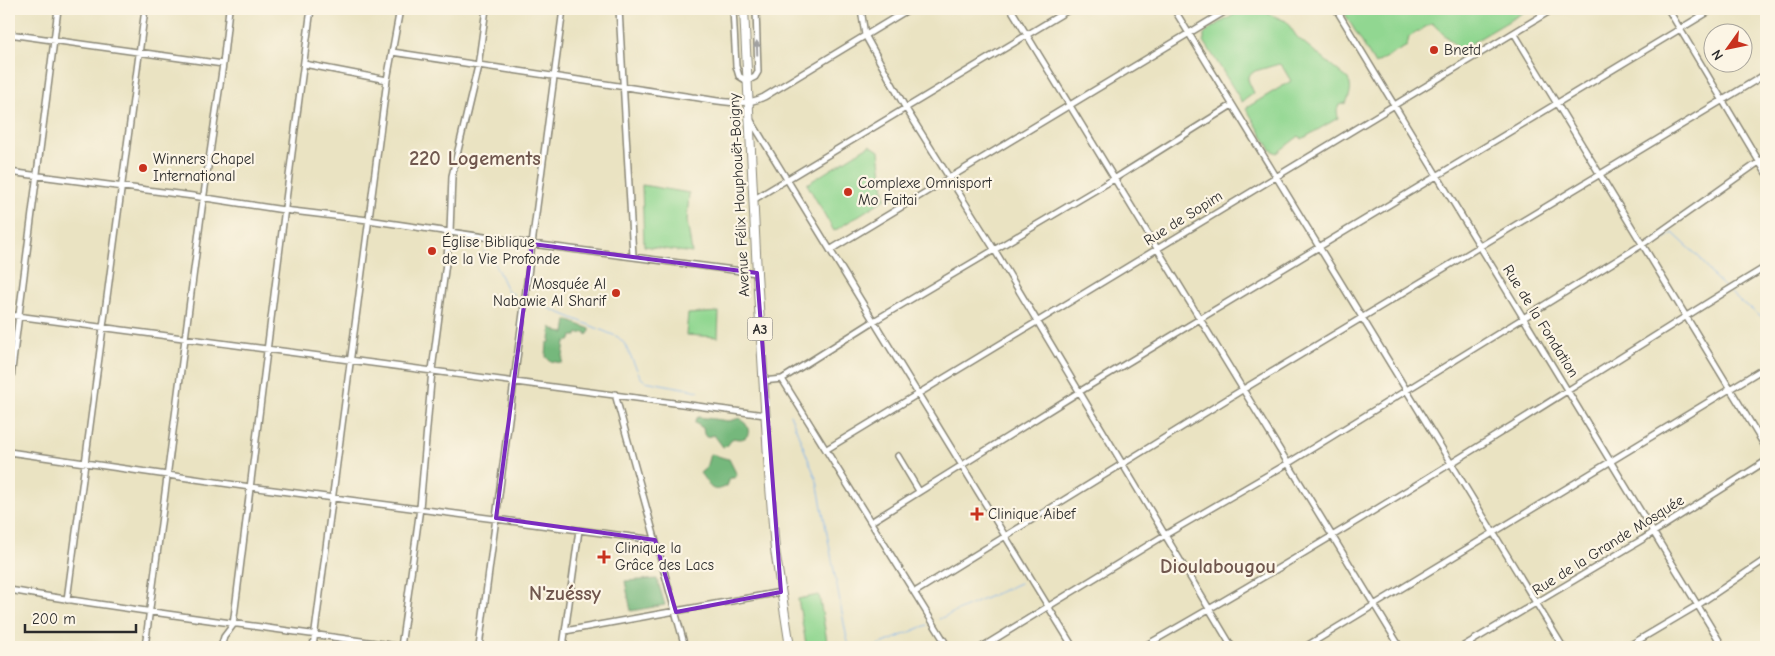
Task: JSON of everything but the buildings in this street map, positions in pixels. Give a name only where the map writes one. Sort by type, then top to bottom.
[{"type":"highway","name":"Avenue Félix Houphouët-Boigny","points":[[744,9],[765,415],[775,550],[790,647]]},
{"type":"street","points":[[9,393],[58,9]]},
{"type":"street","points":[[67,600],[145,9]]},
{"type":"street","points":[[145,647],[229,9]]},
{"type":"street","points":[[221,647],[224,637],[232,625],[311,9]]},
{"type":"street","points":[[313,647],[387,80],[400,9]]},
{"type":"street","points":[[9,590],[232,625],[315,634],[402,647],[420,508],[432,370],[450,232],[452,176],[478,66],[486,9]]},
{"type":"street","points":[[479,647],[563,9]]},
{"type":"street","points":[[619,9],[633,256]]},
{"type":"street","points":[[733,9],[737,72],[739,76],[747,81],[755,77],[758,72],[756,9]]},
{"type":"street","points":[[862,9],[865,35],[905,107],[994,249],[1232,647]]},
{"type":"street","points":[[392,52],[711,100],[748,103],[764,97],[909,9]]},
{"type":"street","points":[[1011,9],[1156,250],[1400,647]]},
{"type":"street","points":[[753,200],[1070,9]]},
{"type":"street","points":[[1174,9],[1563,647]]},
{"type":"street","points":[[830,250],[1229,9]]},
{"type":"street","name":"Rue de la Fondation","points":[[1336,9],[1569,390],[1723,647]]},
{"type":"street","name":"Rue de Sopim","points":[[828,449],[1553,9]]},
{"type":"street","points":[[1668,9],[1766,173]]},
{"type":"street","points":[[871,522],[1079,392],[1200,321],[1713,9]]},
{"type":"street","points":[[1514,32],[1766,448]]},
{"type":"street","points":[[9,34],[223,64]]},
{"type":"street","points":[[304,64],[387,80]]},
{"type":"street","points":[[915,592],[1122,463],[1766,74]]},
{"type":"street","points":[[763,381],[782,379],[874,321],[1114,179],[1232,105]]},
{"type":"street","points":[[749,117],[1073,647]]},
{"type":"street","points":[[982,647],[1165,535],[1287,464],[1643,244],[1759,161],[1766,158]]},
{"type":"street","points":[[9,172],[757,273]]},
{"type":"street","points":[[1143,647],[1332,536],[1766,267]]},
{"type":"street","points":[[9,315],[614,394],[708,409],[765,415]]},
{"type":"street","points":[[1305,647],[1766,367]]},
{"type":"street","points":[[782,379],[828,449],[948,647]]},
{"type":"street","points":[[614,394],[686,647]]},
{"type":"street","points":[[9,452],[168,476],[655,540]]},
{"type":"street","points":[[898,456],[919,491]]},
{"type":"street","name":"Rue de la Grande Mosquée","points":[[1462,647],[1654,532],[1766,461]]},
{"type":"street","points":[[563,647],[578,530]]},
{"type":"street","points":[[1627,647],[1698,605],[1766,559]]},
{"type":"street","points":[[566,631],[781,592]]},
{"type":"highlighted area","points":[[532,244],[757,273],[781,592],[676,612],[655,540],[496,518]]},
{"type":"green space","points":[[1244,9],[1257,9],[1286,21],[1297,37],[1348,79],[1350,85],[1350,93],[1346,103],[1339,105],[1337,110],[1338,118],[1302,139],[1299,136],[1277,153],[1271,150],[1246,108],[1291,81],[1282,66],[1279,64],[1255,71],[1248,76],[1254,93],[1242,102],[1204,41],[1204,35],[1211,28]]},
{"type":"green space","points":[[1342,9],[1529,9],[1460,50],[1432,23],[1409,37],[1407,46],[1375,64]]},
{"type":"green space","name":"Complexe Omnisport Mo Faitai","points":[[870,145],[879,151],[885,199],[834,231],[807,184]]},
{"type":"green space","points":[[642,185],[689,193],[687,221],[692,253],[644,246]]},
{"type":"green space","points":[[719,312],[718,337],[686,335],[688,314]]},
{"type":"green space","points":[[567,320],[590,329],[590,331],[587,335],[586,332],[572,336],[571,340],[565,342],[562,363],[550,361],[546,357],[551,327],[558,332],[565,333]]},
{"type":"green space","points":[[698,417],[729,421],[740,418],[747,426],[747,437],[733,438],[727,446],[723,447],[714,435],[706,437],[703,428],[695,423]]},
{"type":"green space","points":[[710,454],[729,459],[737,475],[735,478],[730,478],[727,486],[721,489],[711,487],[700,473],[706,468]]},
{"type":"green space","points":[[657,579],[665,605],[631,611],[625,581]]},
{"type":"green space","points":[[819,595],[827,641],[806,644],[798,599]]},
{"type":"waterway","points":[[1657,238],[1663,240],[1673,233],[1700,258],[1713,276],[1727,289]]},
{"type":"waterway","points":[[483,251],[494,262],[507,290],[510,294],[514,294]]},
{"type":"waterway","points":[[1730,292],[1766,320]]},
{"type":"waterway","points":[[541,305],[618,337],[624,343],[641,378],[645,381],[699,391]]},
{"type":"waterway","points":[[790,414],[817,481],[850,647]]},
{"type":"waterway","points":[[939,619],[1020,583]]},
{"type":"waterway","points":[[874,647],[927,625]]},
{"type":"place","name":"Bnetd","points":[[1434,50]]},
{"type":"place","name":"Winners Chapel International","points":[[143,168]]},
{"type":"place","name":"Complexe Omnisport Mo Faitai","points":[[848,192]]},
{"type":"place","name":"Église Biblique de la Vie Profonde","points":[[432,251]]},
{"type":"place","name":"Mosquée Al Nabawie Al Sharif","points":[[616,293]]},
{"type":"place","name":"Clinique Aibef","points":[[977,514]]},
{"type":"place","name":"Clinique la Grâce des Lacs","points":[[604,557]]},
{"type":"district","name":"220 Logements","points":[[475,158]]},
{"type":"district","name":"Dioulabougou","points":[[1218,566]]},
{"type":"district","name":"N'zuéssy","points":[[565,593]]}]
